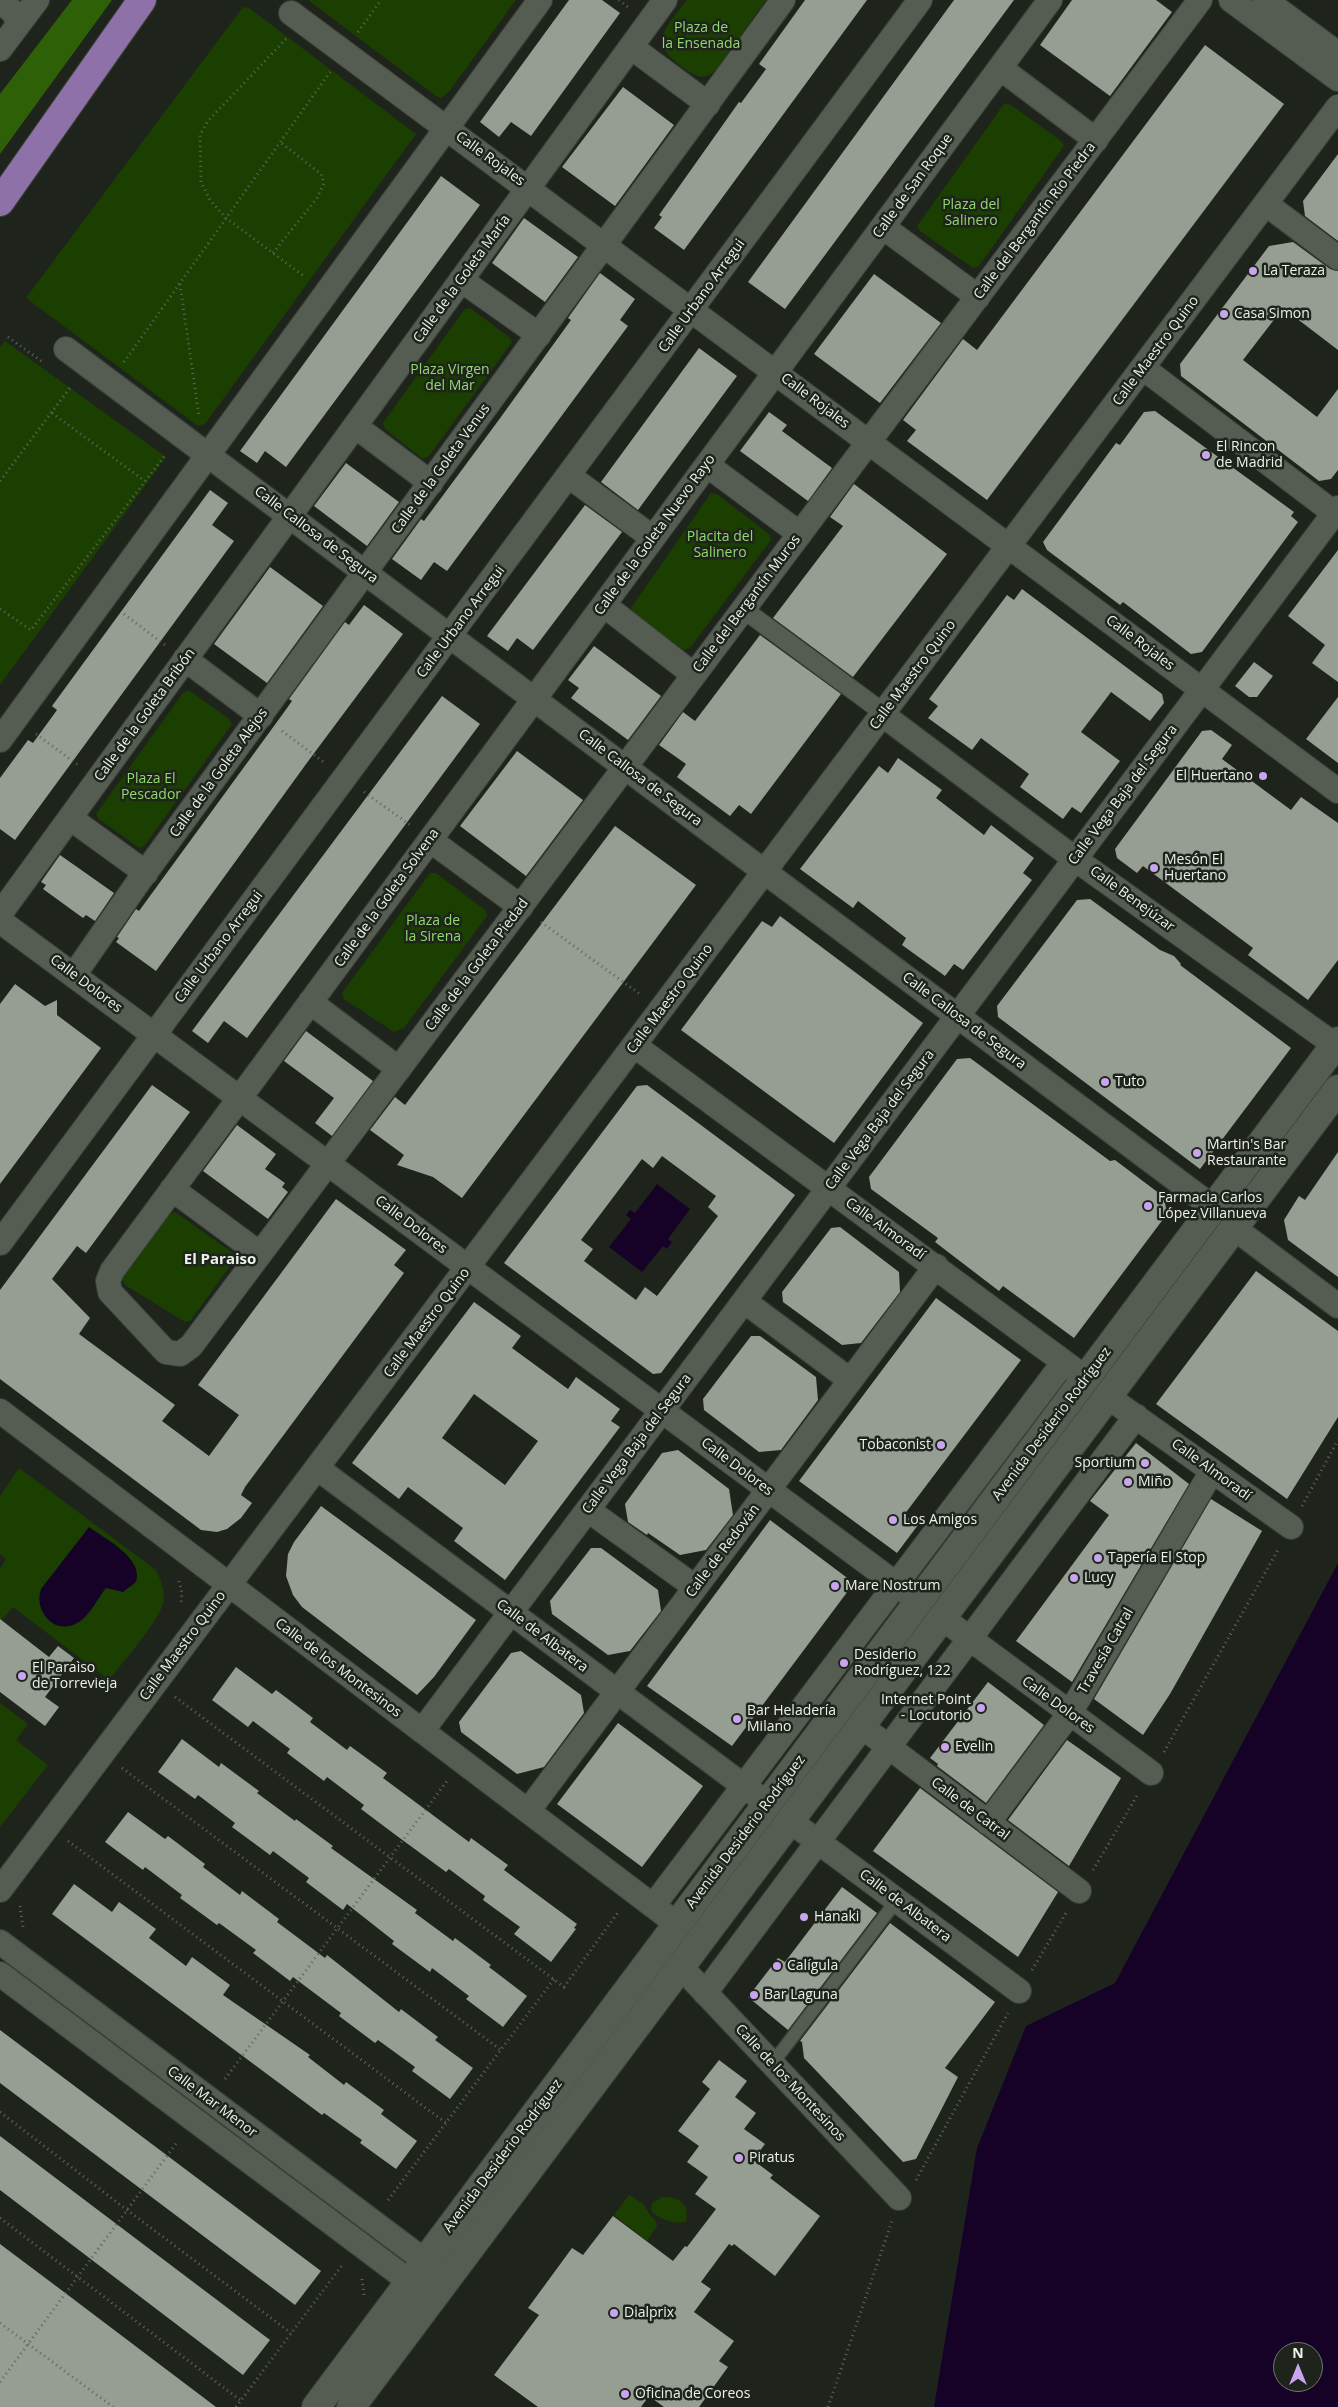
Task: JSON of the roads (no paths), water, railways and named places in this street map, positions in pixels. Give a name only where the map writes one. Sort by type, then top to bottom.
[{"type":"highway","points":[[0,202],[142,0]]},
{"type":"street","points":[[0,49],[37,0]]},
{"type":"street","points":[[0,740],[205,452],[447,128],[540,0]]},
{"type":"street","name":"Calle de la Goleta María","points":[[290,516],[665,0]]},
{"type":"street","name":"Calle de la Goleta Venus","points":[[366,572],[783,0]]},
{"type":"street","name":"Calle Urbano Arregui","points":[[0,1243],[920,0]]},
{"type":"street","name":"Calle de San Roque","points":[[776,372],[1050,0]]},
{"type":"street","name":"Calle del Bergantín Río Piedra","points":[[869,442],[1200,0]]},
{"type":"street","points":[[1231,0],[1338,79]]},
{"type":"street","points":[[1265,0],[1338,54]]},
{"type":"street","points":[[0,1],[13,12],[20,23]]},
{"type":"street","name":"Calle Rojales","points":[[296,16],[1338,791]]},
{"type":"street","points":[[631,47],[708,104]]},
{"type":"street","points":[[1000,68],[1096,140]]},
{"type":"street","name":"Calle Maestro Quino","points":[[0,1890],[469,1268],[1338,107]]},
{"type":"street","points":[[1266,204],[1338,258]]},
{"type":"street","points":[[883,226],[978,297]]},
{"type":"street","points":[[462,280],[539,335]]},
{"type":"street","name":"Calle Callosa de Segura","points":[[66,349],[1214,1208]]},
{"type":"street","points":[[1143,368],[1337,513]]},
{"type":"street","name":"Calle de la Goleta Nuevo Rayo","points":[[534,699],[776,372]]},
{"type":"street","points":[[355,426],[431,483]]},
{"type":"street","name":"Calle del Bergantín Muros","points":[[625,767],[869,442]]},
{"type":"street","points":[[707,465],[800,534]]},
{"type":"street","points":[[569,476],[653,538]]},
{"type":"street","name":"Calle Vega Baja del Segura","points":[[422,1731],[1075,858],[1337,513]]},
{"type":"street","name":"Calle de la Goleta Bribón","points":[[1,923],[70,818],[290,516]]},
{"type":"street","name":"Calle de la Goleta Alejos","points":[[74,975],[146,873],[366,572]]},
{"type":"street","points":[[604,605],[694,675]]},
{"type":"street","points":[[743,609],[884,714]]},
{"type":"street","points":[[185,660],[261,716]]},
{"type":"street","name":"Calle de la Goleta Solvena","points":[[176,1354],[166,1352],[160,1348],[113,1296],[108,1281],[112,1271],[534,699]]},
{"type":"street","name":"Calle Benejúzar","points":[[884,714],[1075,858],[1337,1043]]},
{"type":"street","name":"Calle de la Goleta Piedad","points":[[176,1354],[186,1351],[191,1346],[625,767]]},
{"type":"street","points":[[70,818],[146,873]]},
{"type":"street","points":[[430,840],[520,906]]},
{"type":"street","name":"Calle Dolores","points":[[1,923],[74,975],[919,1602]]},
{"type":"street","points":[[310,1002],[399,1069]]},
{"type":"street","name":"Avenida Desiderio Rodríguez","points":[[316,2407],[1337,1043]]},
{"type":"street","name":"Calle Almoradí","points":[[635,1046],[1086,1378]]},
{"type":"street","name":"Avenida Desiderio Rodríguez","points":[[351,2407],[1338,1089]]},
{"type":"street","points":[[172,1189],[260,1254]]},
{"type":"street","points":[[1234,1228],[1338,1306]]},
{"type":"street","name":"Calle de Redován","points":[[528,1811],[936,1266]]},
{"type":"street","points":[[744,1301],[850,1380]]},
{"type":"street","name":"Avenida Desiderio Rodríguez","points":[[653,1906],[1064,1362]]},
{"type":"street","name":"Calle Almoradí","points":[[1108,1397],[1291,1527]]},
{"type":"street","name":"Calle de los Montesinos","points":[[0,1412],[677,1924]]},
{"type":"street","points":[[705,1993],[1136,1416]]},
{"type":"street","name":"Calle de Albatera","points":[[317,1468],[767,1804]]},
{"type":"street","name":"Travesía Catral","points":[[988,1823],[1070,1713],[1212,1471]]},
{"type":"street","points":[[588,1510],[695,1587]]},
{"type":"street","name":"Calle Dolores","points":[[942,1618],[1151,1773]]},
{"type":"street","name":"Calle de Catral","points":[[861,1726],[1079,1892]]},
{"type":"street","name":"Calle de Albatera","points":[[790,1821],[1020,1991]]},
{"type":"street","name":"Calle Mar Menor","points":[[0,1942],[417,2271]]},
{"type":"street","name":"Calle de los Montesinos","points":[[681,1967],[899,2198]]},
{"type":"street","name":"Calle Mar Menor","points":[[0,1974],[417,2271]]},
{"type":"lane","points":[[772,2064],[897,1900]]},
{"type":"place","name":"La Teraza","points":[[1253,271]]},
{"type":"place","name":"Casa Simon","points":[[1224,314]]},
{"type":"place","name":"El Rincon de Madrid","points":[[1206,455]]},
{"type":"place","name":"El Huertano","points":[[1263,776]]},
{"type":"place","name":"Mesón El Huertano","points":[[1154,868]]},
{"type":"place","name":"Tuto","points":[[1105,1082]]},
{"type":"place","name":"Martin's Bar Restaurante","points":[[1197,1153]]},
{"type":"place","name":"Farmacia Carlos López Villanueva","points":[[1148,1206]]},
{"type":"place","name":"Tobaconist","points":[[941,1445]]},
{"type":"place","name":"Sportium","points":[[1145,1463]]},
{"type":"place","name":"Miño","points":[[1128,1482]]},
{"type":"place","name":"Los Amigos","points":[[893,1520]]},
{"type":"place","name":"Tapería El Stop","points":[[1098,1558]]},
{"type":"place","name":"Lucy","points":[[1074,1578]]},
{"type":"place","name":"Mare Nostrum","points":[[835,1586]]},
{"type":"place","name":"Desiderio Rodríguez, 122","points":[[844,1663]]},
{"type":"place","name":"El Paraìso de Torrevieja","points":[[22,1676]]},
{"type":"place","name":"Internet Point - Locutorio","points":[[981,1708]]},
{"type":"place","name":"Bar Heladería Milano","points":[[737,1719]]},
{"type":"place","name":"Evelin","points":[[945,1747]]},
{"type":"place","name":"Hanaki","points":[[804,1917]]},
{"type":"place","name":"Calígula","points":[[777,1966]]},
{"type":"place","name":"Bar Laguna","points":[[754,1995]]},
{"type":"place","name":"Piratus","points":[[739,2158]]},
{"type":"place","name":"Dialprix","points":[[614,2313]]},
{"type":"place","name":"Oficina de Coreos","points":[[625,2394]]},
{"type":"district","name":"El Paraiso","points":[[220,1260]]},
{"type":"park label","name":"Plaza de la Ensenada","points":[[701,36]]},
{"type":"park label","name":"Plaza del Salinero","points":[[971,214]]},
{"type":"park label","name":"Plaza Virgen del Mar","points":[[450,378]]},
{"type":"park label","name":"Placita del Salinero","points":[[720,546]]},
{"type":"park label","name":"Plaza El Pescador","points":[[151,788]]},
{"type":"park label","name":"Plaza de la Sirena","points":[[433,930]]}]
